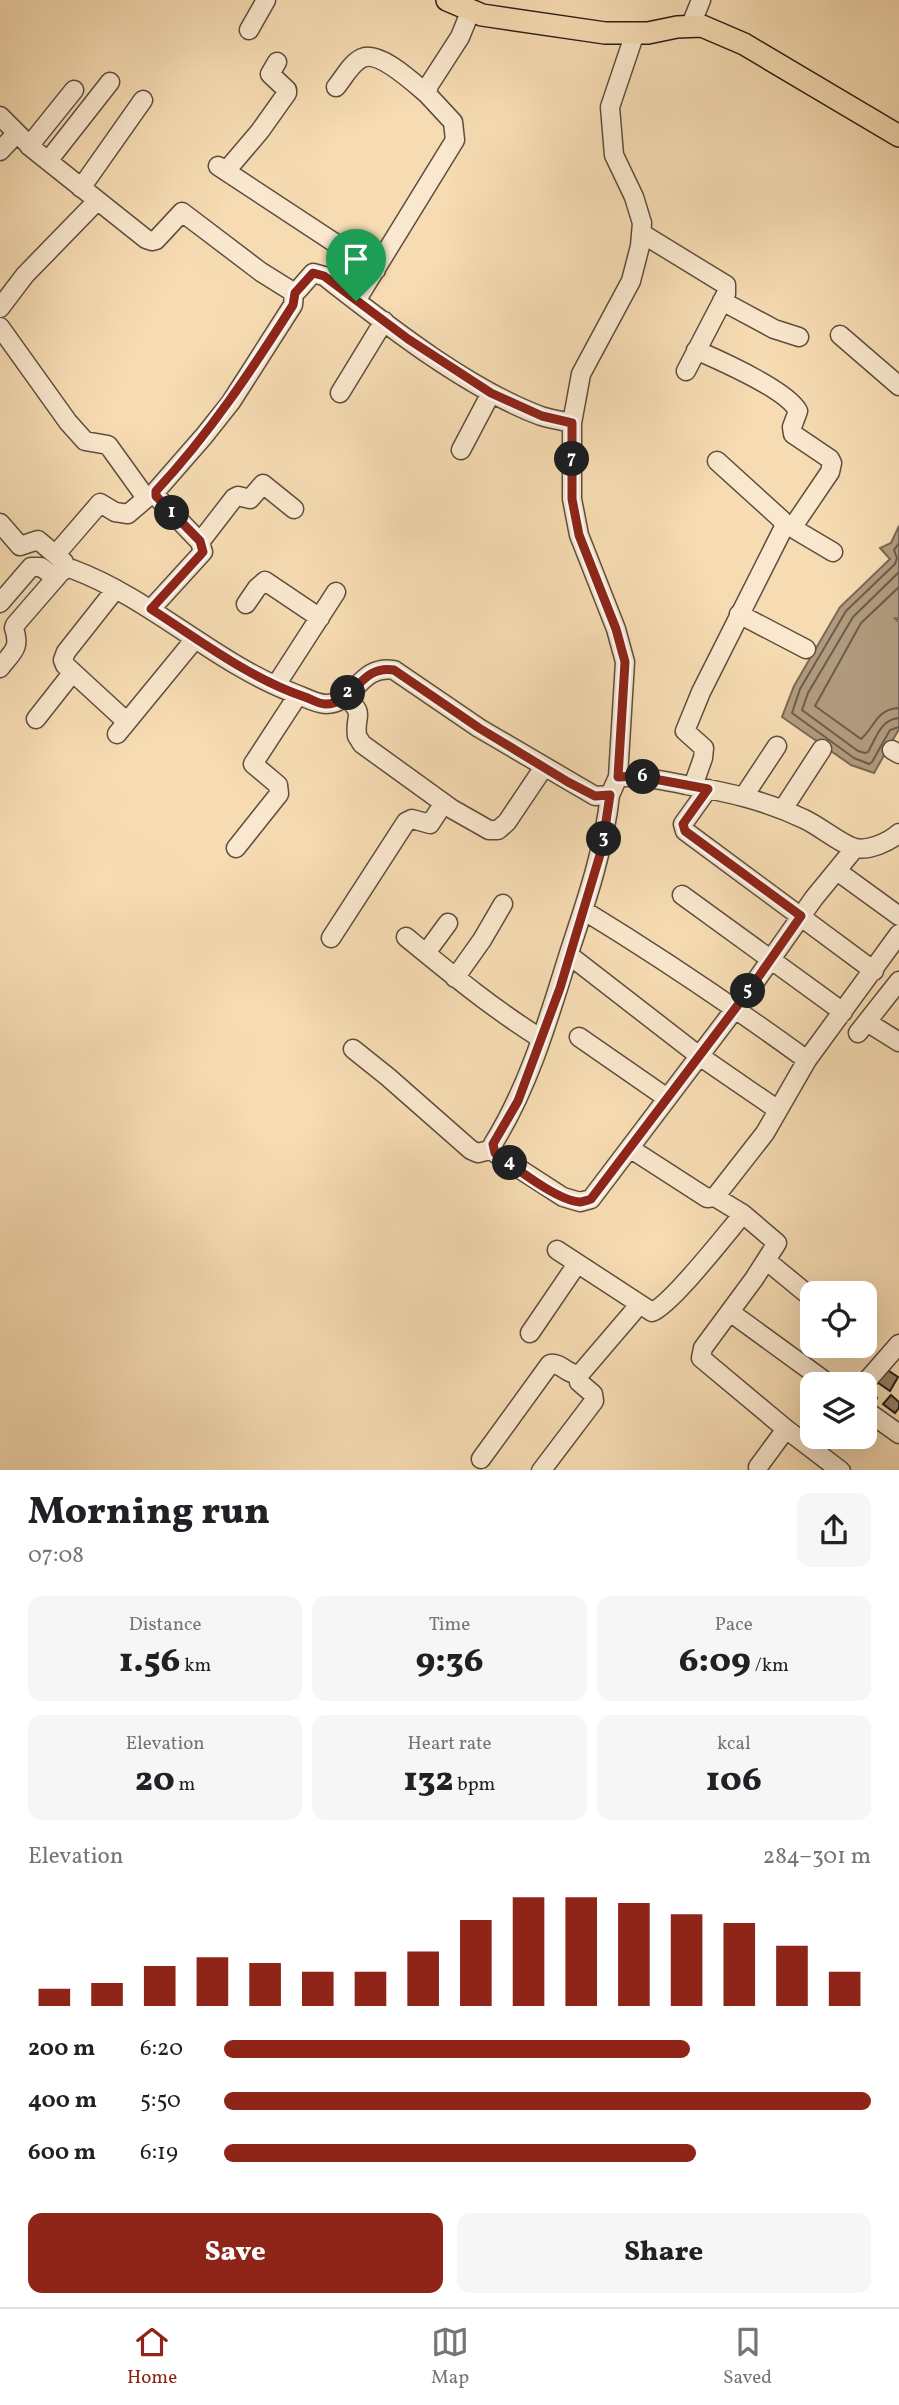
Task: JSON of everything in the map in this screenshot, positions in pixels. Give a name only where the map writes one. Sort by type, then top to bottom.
[{"type":"main road","points":[[447,0],[482,15],[605,33],[635,33],[702,26],[744,44],[899,136]]},
{"type":"street","points":[[248,30],[266,0]]},
{"type":"street","points":[[690,27],[701,0]]},
{"type":"street","points":[[427,94],[429,85],[460,37],[471,10]]},
{"type":"street","points":[[635,33],[610,107],[614,155],[634,197],[642,223],[641,233],[631,281],[581,374],[572,423],[572,499],[579,535],[616,629],[625,662],[618,777],[610,795],[602,848],[560,988],[518,1101],[493,1144],[495,1153],[563,1197],[580,1202],[591,1199],[631,1149],[801,916],[855,848]]},
{"type":"street","points":[[336,87],[356,62],[363,57],[370,57],[400,71],[427,94],[453,122],[455,140],[356,301]]},
{"type":"street","points":[[277,62],[270,74],[287,93],[222,169],[376,270]]},
{"type":"street","points":[[48,162],[110,82]]},
{"type":"street","points":[[0,151],[23,140],[74,90]]},
{"type":"street","points":[[81,188],[143,100]]},
{"type":"street","points":[[0,117],[48,162],[152,241],[182,212],[261,272],[295,293]]},
{"type":"street","points":[[0,308],[25,275],[97,201]]},
{"type":"street","points":[[641,233],[721,281],[727,289],[685,371]]},
{"type":"street","points":[[0,668],[18,641],[15,625],[60,567],[100,503],[115,512],[128,514],[152,495],[230,401],[293,305],[295,293],[311,274],[318,273],[491,393],[542,416],[572,423]]},
{"type":"street","points":[[722,301],[774,329],[799,337]]},
{"type":"street","points":[[340,393],[384,321]]},
{"type":"street","points":[[0,327],[68,422],[85,440],[108,445],[144,495],[152,495],[200,541],[203,547],[199,557],[151,609]]},
{"type":"street","points":[[840,335],[899,386]]},
{"type":"street","points":[[696,350],[727,364],[789,400],[798,411],[792,427],[793,434],[832,463],[830,472],[782,532],[701,692],[685,732],[704,748],[700,787],[683,824],[685,831],[874,971]]},
{"type":"street","points":[[461,450],[491,393]]},
{"type":"street","points":[[717,461],[788,526],[833,552]]},
{"type":"street","points":[[200,541],[234,498],[238,496],[250,499],[263,484],[293,509]]},
{"type":"street","points":[[0,523],[20,547],[38,540],[60,567]]},
{"type":"street","points":[[0,603],[32,567],[60,567],[81,572],[151,609],[233,663],[275,685],[325,704],[340,700],[371,672],[383,668],[394,670],[479,728],[595,796],[610,795]]},
{"type":"street","points":[[246,604],[265,581],[320,618]]},
{"type":"street","points":[[115,590],[64,656],[65,665],[122,728],[195,639]]},
{"type":"street","points":[[275,685],[336,592]]},
{"type":"street","points":[[739,614],[807,649]]},
{"type":"street","points":[[36,719],[73,673]]},
{"type":"street","points":[[236,848],[279,794],[278,785],[253,764],[298,695]]},
{"type":"street","points":[[345,696],[358,709],[357,736],[362,744],[444,803],[489,831],[498,830],[507,822],[544,766]]},
{"type":"street","points":[[744,796],[777,746]]},
{"type":"street","points":[[783,809],[822,749]]},
{"type":"street","points":[[618,777],[638,776],[744,796],[814,823],[855,848],[876,846],[892,840],[899,833]]},
{"type":"street","points":[[331,938],[406,822],[412,819],[430,824],[444,803]]},
{"type":"street","points":[[837,871],[899,916]]},
{"type":"street","points":[[682,895],[843,1012]]},
{"type":"street","points":[[455,978],[503,904]]},
{"type":"street","points":[[583,911],[735,1007],[807,1060]]},
{"type":"street","points":[[426,953],[448,923]]},
{"type":"street","points":[[715,1197],[765,1133],[807,1060],[899,934]]},
{"type":"street","points":[[406,937],[455,978],[540,1038]]},
{"type":"street","points":[[569,956],[698,1055],[778,1110]]},
{"type":"street","points":[[899,981],[862,1027],[899,1042]]},
{"type":"street","points":[[579,1037],[667,1098]]},
{"type":"street","points":[[353,1049],[471,1150],[478,1153],[493,1149]]},
{"type":"street","points":[[631,1149],[707,1198],[715,1197],[743,1214],[777,1243],[767,1261],[703,1348],[701,1357],[786,1429],[840,1470]]},
{"type":"street","points":[[557,1250],[652,1312],[699,1267],[743,1214]]},
{"type":"street","points":[[767,1261],[800,1288]]},
{"type":"street","points":[[530,1332],[578,1264]]},
{"type":"street","points":[[542,1470],[594,1401],[593,1394],[579,1382],[580,1374],[639,1305]]},
{"type":"street","points":[[730,1312],[812,1372]]},
{"type":"street","points":[[874,1372],[899,1343]]},
{"type":"street","points":[[481,1459],[550,1364],[556,1364],[572,1374],[580,1374]]},
{"type":"street","points":[[877,1418],[899,1434]]},
{"type":"street","points":[[758,1467],[786,1429]]},
{"type":"water","points":[[899,526],[899,619],[894,618],[899,622],[899,729],[874,773],[851,765],[782,717],[794,686],[840,607],[890,559],[880,548],[891,543]]},
{"type":"building","points":[[886,1369],[898,1377],[890,1391],[877,1382]]},
{"type":"building","points":[[891,1395],[899,1402],[895,1413],[883,1404]]},
{"type":"route","points":[[311,274],[324,276],[356,301],[408,339],[491,393],[542,416],[572,423],[572,499],[579,535],[604,595],[625,662],[618,777],[638,776],[708,789],[683,824],[685,831],[801,916],[631,1149],[591,1199],[580,1202],[563,1197],[533,1179],[495,1153],[493,1144],[518,1101],[560,988],[602,848],[610,795],[595,796],[568,782],[479,728],[394,670],[383,668],[371,672],[340,700],[325,704],[285,690],[233,663],[151,609],[203,552],[200,541],[156,496],[156,491],[204,436],[230,401],[293,305],[295,293],[311,274]]}]
